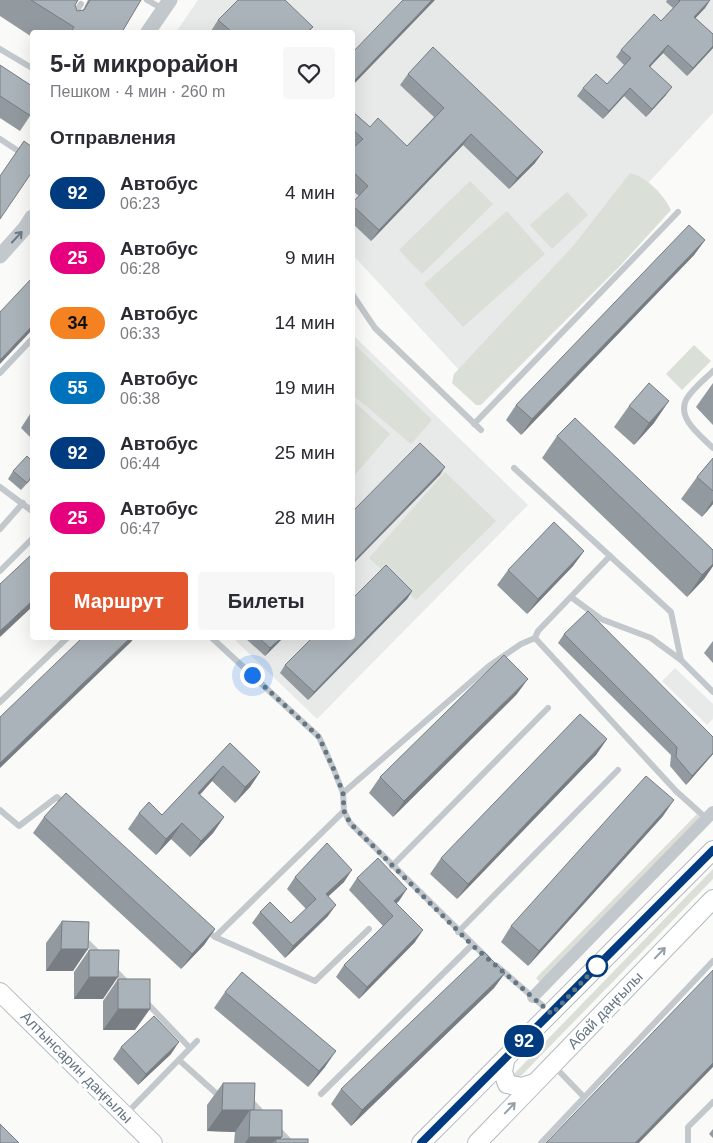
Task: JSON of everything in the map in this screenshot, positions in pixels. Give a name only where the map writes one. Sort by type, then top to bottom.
[{"type":"main road","points":[[421,1143],[552,1014],[713,850]]},
{"type":"main road","name":"Абай даңғылы","points":[[477,1143],[713,899]]},
{"type":"main road","name":"Алтынсарин даңғылы","points":[[0,992],[153,1143]]},
{"type":"main road","points":[[505,1061],[503,1072],[507,1084],[522,1087],[534,1083]]},
{"type":"street","points":[[149,30],[167,5]]},
{"type":"street","points":[[0,256],[30,219]]},
{"type":"street","points":[[533,997],[710,816]]},
{"type":"lane","points":[[147,0],[167,5]]},
{"type":"lane","points":[[67,25],[81,4]]},
{"type":"lane","points":[[0,49],[30,67]]},
{"type":"lane","points":[[0,139],[30,159]]},
{"type":"lane","points":[[474,424],[678,212]]},
{"type":"lane","points":[[355,298],[375,328],[481,430]]},
{"type":"lane","points":[[0,373],[30,342]]},
{"type":"lane","points":[[713,371],[686,400],[685,414],[689,424],[713,448]]},
{"type":"lane","points":[[514,468],[671,612],[681,660]]},
{"type":"lane","points":[[0,488],[30,509]]},
{"type":"lane","points":[[0,529],[24,503]]},
{"type":"lane","points":[[0,571],[30,541]]},
{"type":"lane","points":[[343,793],[489,666],[522,644],[535,638],[538,631],[610,556]]},
{"type":"lane","points":[[571,597],[601,618],[651,638],[681,660],[713,692]]},
{"type":"lane","points":[[535,638],[676,791],[710,816]]},
{"type":"lane","points":[[0,702],[65,640]]},
{"type":"lane","points":[[214,640],[319,737],[343,793],[344,811],[350,823],[458,932],[552,1014]]},
{"type":"lane","points":[[392,866],[548,708]]},
{"type":"lane","points":[[458,932],[618,770]]},
{"type":"lane","points":[[0,810],[19,826],[57,798],[72,810]]},
{"type":"lane","points":[[215,937],[344,811]]},
{"type":"lane","points":[[200,924],[215,937],[315,981],[369,929]]},
{"type":"lane","points":[[75,929],[190,1048]]},
{"type":"lane","points":[[321,1094],[472,945]]},
{"type":"lane","points":[[541,1143],[583,1096],[713,961]]},
{"type":"lane","points":[[125,1115],[197,1041]]},
{"type":"lane","points":[[179,1060],[218,1096],[226,1094]]},
{"type":"lane","points":[[552,1064],[583,1096]]},
{"type":"lane","points":[[241,1091],[291,1143]]},
{"type":"lane","points":[[688,1143],[688,1127],[713,1102]]},
{"type":"shaded area","points":[[198,0],[713,0],[713,113],[635,197],[483,396],[355,257],[355,30],[177,30]]},
{"type":"shaded area","points":[[630,173],[643,178],[654,187],[664,198],[671,210],[620,266],[481,405],[476,405],[452,383],[454,374],[574,245]]},
{"type":"shaded area","points":[[470,181],[493,204],[422,274],[399,250]]},
{"type":"shaded area","points":[[567,192],[588,215],[552,249],[530,225]]},
{"type":"shaded area","points":[[507,211],[545,254],[463,327],[424,284]]},
{"type":"shaded area","points":[[355,337],[528,505],[317,719],[235,640],[355,640]]},
{"type":"shaded area","points":[[355,345],[432,420],[411,444],[355,397]]},
{"type":"shaded area","points":[[694,345],[711,361],[682,390],[666,374]]},
{"type":"shaded area","points":[[355,403],[390,434],[355,475]]},
{"type":"shaded area","points":[[445,472],[496,521],[416,600],[369,558]]},
{"type":"shaded area","points":[[675,668],[713,704],[713,719],[707,725],[662,681]]},
{"type":"shaded area","points":[[697,814],[701,818],[540,982],[536,978]]},
{"type":"shaded area","points":[[713,869],[713,879],[518,1079],[513,1075]]},
{"type":"building","points":[[31,0],[78,0],[75,5],[77,11],[84,10],[90,0],[141,0],[123,30],[72,30],[74,27]]},
{"type":"building","points":[[238,0],[285,0],[313,27],[309,30],[230,30],[218,20]]},
{"type":"building","points":[[403,0],[432,0],[355,80],[355,50]]},
{"type":"building","points":[[678,0],[710,0],[694,17],[713,34],[713,46],[693,68],[668,45],[649,66],[672,87],[652,109],[630,88],[609,111],[583,88],[596,74],[607,84],[631,58],[621,50],[654,14],[661,21],[680,1]]},
{"type":"building","points":[[433,47],[543,152],[517,178],[471,134],[379,230],[355,208],[355,200],[368,186],[355,174],[355,146],[363,139],[355,132],[355,114],[370,127],[378,118],[407,146],[444,108],[408,74]]},
{"type":"building","points":[[0,65],[30,85],[30,115],[0,96]]},
{"type":"building","points":[[24,141],[30,146],[30,175],[0,219],[0,176]]},
{"type":"building","points":[[689,225],[705,240],[532,419],[516,405]]},
{"type":"building","points":[[30,280],[30,328],[0,360],[0,312]]},
{"type":"building","points":[[649,383],[669,401],[649,423],[629,406]]},
{"type":"building","points":[[575,418],[713,550],[713,564],[702,575],[557,436]]},
{"type":"building","points":[[420,443],[445,467],[355,560],[355,509]]},
{"type":"building","points":[[27,456],[30,459],[30,479],[27,483],[13,471]]},
{"type":"building","points":[[713,458],[713,491],[697,477]]},
{"type":"building","points":[[554,522],[584,551],[538,599],[508,570]]},
{"type":"building","points":[[30,556],[30,603],[0,631],[0,584]]},
{"type":"building","points":[[386,565],[412,591],[314,692],[285,665],[310,640],[355,640],[355,596]]},
{"type":"building","points":[[588,611],[713,737],[713,753],[692,776],[676,757],[677,747],[564,634]]},
{"type":"building","points":[[80,640],[128,640],[0,763],[0,717]]},
{"type":"building","points":[[261,640],[279,640],[270,648]]},
{"type":"building","points":[[504,655],[528,679],[404,801],[380,777]]},
{"type":"building","points":[[580,714],[607,739],[468,884],[441,858]]},
{"type":"building","points":[[230,743],[260,772],[245,787],[223,766],[198,793],[224,817],[201,841],[182,823],[166,839],[139,813],[149,802],[162,815]]},
{"type":"building","points":[[646,776],[674,800],[539,951],[511,926]]},
{"type":"building","points":[[66,793],[215,929],[192,954],[44,817]]},
{"type":"building","points":[[327,843],[352,870],[326,894],[336,905],[293,946],[260,912],[270,902],[291,923],[316,899],[295,877]]},
{"type":"building","points":[[378,858],[407,889],[394,901],[423,930],[367,987],[344,965],[393,916],[357,878]]},
{"type":"building","points":[[62,921],[89,922],[88,949],[61,949]]},
{"type":"building","points":[[89,950],[119,950],[118,977],[89,977]]},
{"type":"building","points":[[484,952],[505,973],[362,1110],[341,1089]]},
{"type":"building","points":[[713,970],[713,1063],[635,1143],[546,1143]]},
{"type":"building","points":[[242,972],[336,1051],[319,1071],[225,992]]},
{"type":"building","points":[[118,979],[150,979],[150,1009],[118,1009]]},
{"type":"building","points":[[154,1016],[179,1042],[146,1074],[121,1047]]},
{"type":"building","points":[[223,1083],[255,1083],[254,1110],[222,1110]]},
{"type":"building","points":[[250,1110],[282,1110],[282,1137],[249,1137]]},
{"type":"building","points":[[0,1124],[19,1143],[0,1143]]},
{"type":"building","points":[[276,1139],[308,1139],[308,1143],[276,1143]]},
{"type":"bus line","name":"92","points":[[421,1143],[552,1014],[591,971],[713,850]]},
{"type":"route","points":[[252,675],[319,737],[343,793],[344,811],[350,823],[472,945],[552,1014],[597,966]]}]
